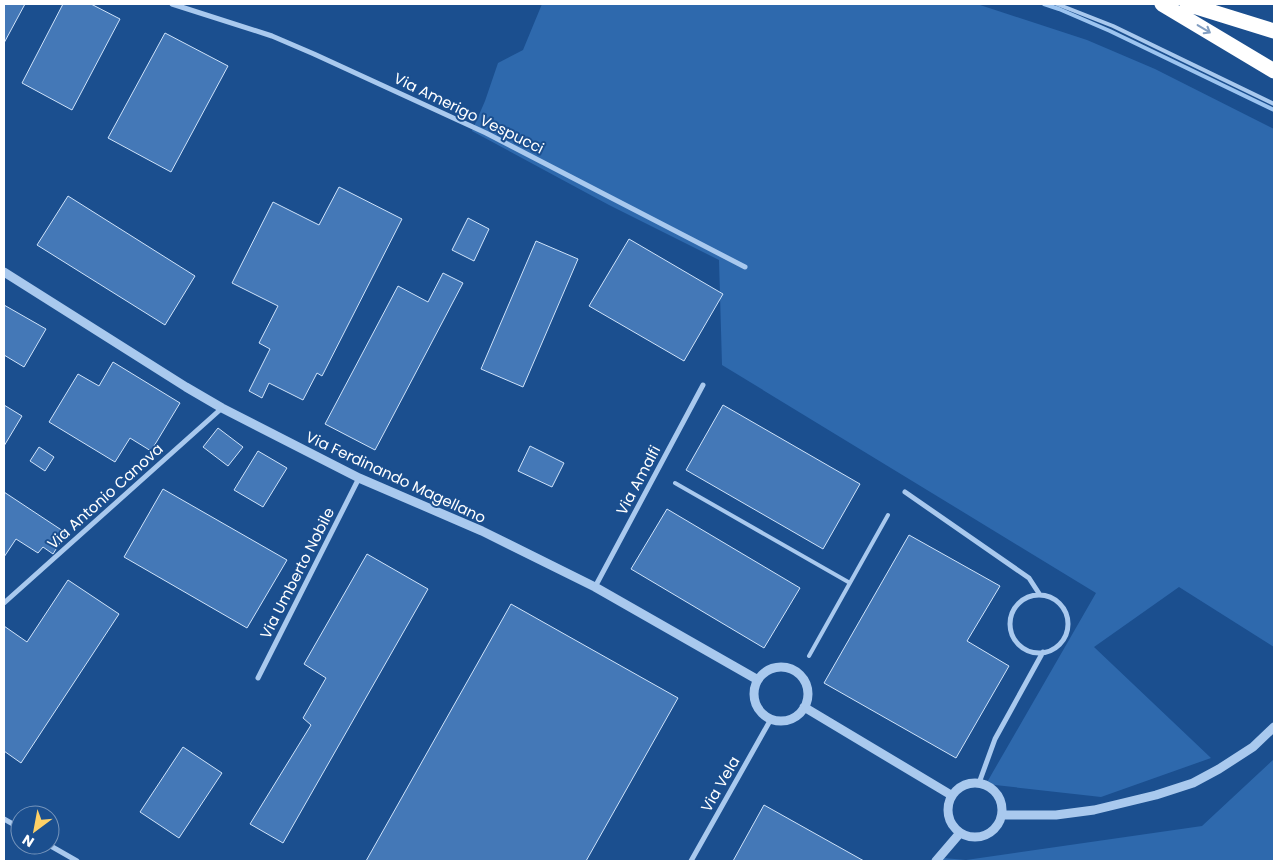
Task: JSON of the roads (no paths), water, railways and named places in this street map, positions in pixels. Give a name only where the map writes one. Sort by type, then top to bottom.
[{"type":"highway","points":[[1162,4],[1274,70]]},
{"type":"highway","points":[[1187,4],[1274,31]]},
{"type":"street","name":"Via Amerigo Vespucci","points":[[172,4],[272,36],[486,133],[745,267]]},
{"type":"street","name":"Via Ferdinando Magellano","points":[[4,272],[222,408],[359,478],[482,531],[595,587],[758,680]]},
{"type":"street","name":"Via Amalfi","points":[[595,587],[703,385]]},
{"type":"street","name":"Via Antonio Canova","points":[[4,602],[222,408]]},
{"type":"street","name":"Via Umberto Nobile","points":[[258,678],[359,478]]},
{"type":"street","points":[[905,492],[1029,578],[1040,595]]},
{"type":"street","points":[[1040,595],[1049,597],[1063,609],[1067,618],[1067,627],[1065,636],[1060,644],[1052,650],[1034,652],[1024,649],[1017,643],[1012,635],[1010,625],[1015,607],[1022,600],[1030,596],[1040,595]]},
{"type":"street","points":[[979,783],[995,739],[1043,652]]},
{"type":"street","points":[[772,668],[790,669],[804,681],[807,689],[804,707],[800,713],[786,720],[779,721],[764,715],[755,703],[755,687],[758,680],[772,668]]},
{"type":"street","points":[[804,707],[951,795]]},
{"type":"street","name":"Via Vela","points":[[691,861],[772,719]]},
{"type":"street","points":[[1002,815],[1056,815],[1094,810],[1184,786],[1220,769],[1253,747],[1274,727]]},
{"type":"street","points":[[971,782],[979,783],[994,791],[1000,798],[1002,815],[994,830],[977,838],[968,837],[954,828],[949,820],[947,812],[948,803],[956,789],[971,782]]},
{"type":"street","points":[[936,861],[960,833]]},
{"type":"street","points":[[60,851],[77,861]]},
{"type":"lane","points":[[1057,4],[1113,26],[1274,104]]},
{"type":"lane","points":[[675,483],[850,583]]},
{"type":"lane","points":[[809,656],[888,515]]},
{"type":"waterway","points":[[1044,4],[1110,31],[1274,110]]}]
